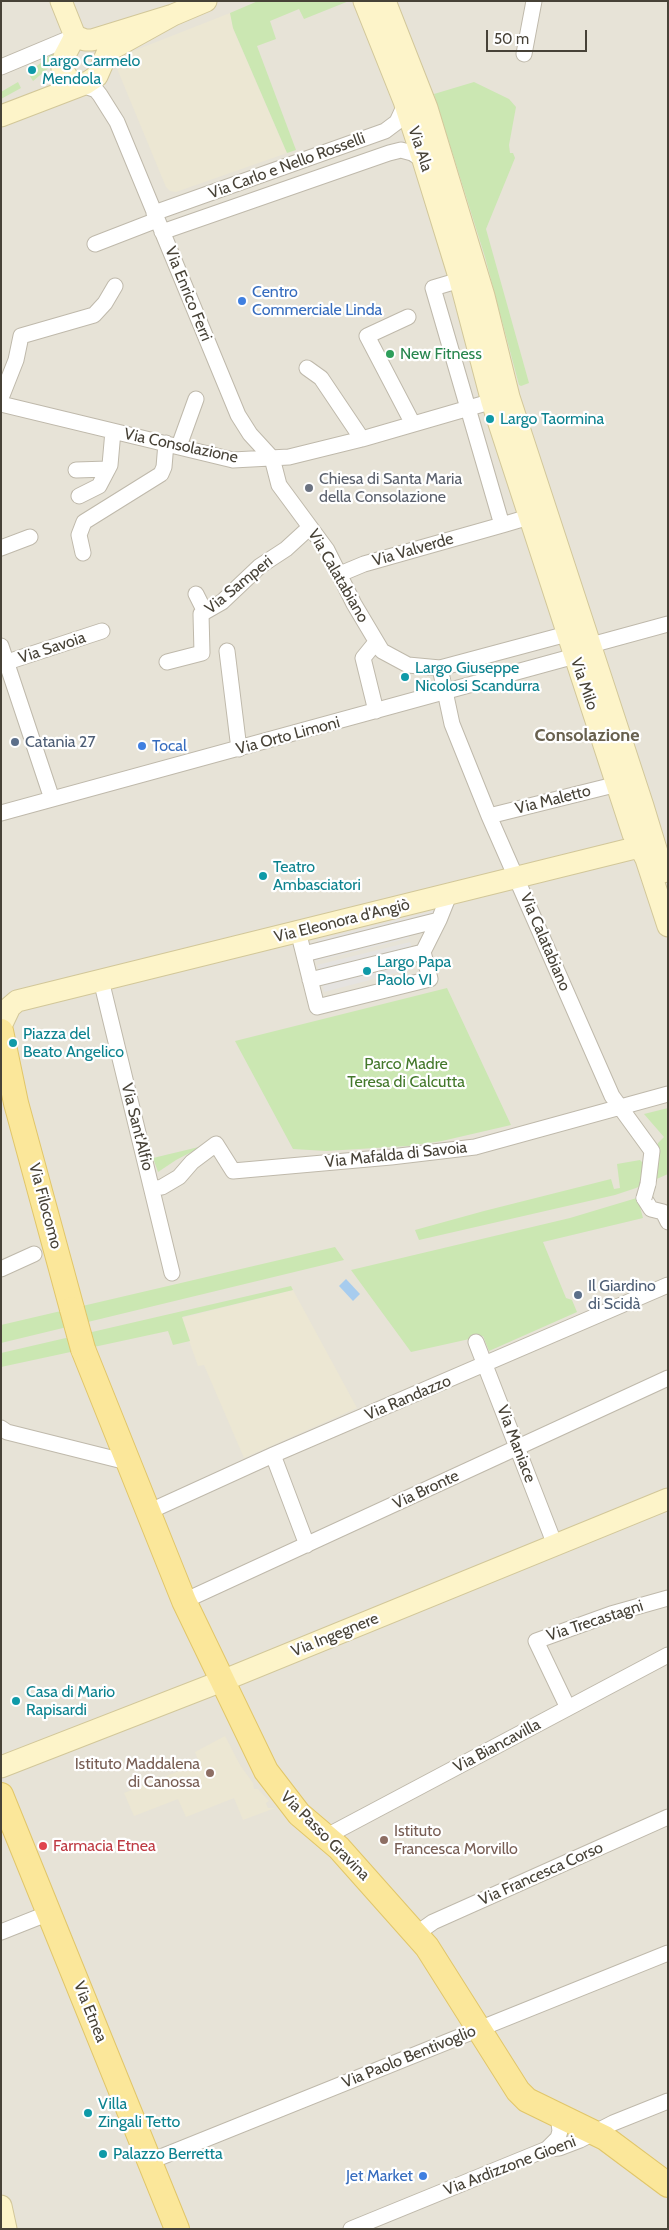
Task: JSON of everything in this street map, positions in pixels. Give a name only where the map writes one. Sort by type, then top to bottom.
[{"type":"main road","points":[[61,1],[75,36],[85,40],[92,40],[173,15],[206,1]]},
{"type":"main road","name":"Via Ala","points":[[364,1],[404,101],[460,280],[474,298]]},
{"type":"main road","name":"Via Ala","points":[[385,1],[427,108],[474,298]]},
{"type":"main road","points":[[1,116],[95,79],[108,51],[173,15]]},
{"type":"main road","points":[[75,36],[64,57],[62,69],[70,81],[82,85]]},
{"type":"main road","points":[[474,298],[501,399],[541,519]]},
{"type":"main road","name":"Via Milo","points":[[541,519],[567,634],[583,650]]},
{"type":"main road","name":"Via Milo","points":[[541,519],[626,782],[633,834],[654,843],[668,887]]},
{"type":"main road","name":"Via Milo","points":[[654,843],[646,859],[668,926]]},
{"type":"main road","name":"Via Eleonora d'Angiò","points":[[1,1026],[10,1006],[17,1001],[654,843]]},
{"type":"main road","name":"Via Filocomo","points":[[1,1034],[16,1103],[83,1349],[127,1462]]},
{"type":"main road","name":"Via Passo Gravina","points":[[127,1462],[184,1601],[266,1771],[299,1814],[339,1848],[367,1877],[416,1934],[442,1968],[518,2091],[527,2100],[595,2132],[668,2185]]},
{"type":"main road","name":"Via Ingegnere","points":[[1,1767],[222,1681],[668,1499]]},
{"type":"main road","name":"Via Etnea","points":[[1,1795],[177,2229]]},
{"type":"main road","points":[[1,2206],[6,2229]]},
{"type":"street","points":[[524,54],[534,1]]},
{"type":"street","points":[[1,67],[75,36]]},
{"type":"street","points":[[101,67],[117,122]]},
{"type":"street","points":[[82,85],[96,90],[117,122]]},
{"type":"street","name":"Via Carlo e Nello Rosselli","points":[[158,222],[385,131],[397,122],[403,109],[404,101]]},
{"type":"street","name":"Via Enrico Ferri","points":[[117,122],[238,415],[250,434],[272,458]]},
{"type":"street","name":"Via Carlo e Nello Rosselli","points":[[158,222],[401,150],[412,153],[423,160]]},
{"type":"street","points":[[95,244],[158,222]]},
{"type":"street","points":[[460,280],[433,288],[502,525]]},
{"type":"street","points":[[1,398],[16,360],[21,336],[94,315],[105,304],[115,286]]},
{"type":"street","points":[[408,317],[367,336],[413,424]]},
{"type":"street","points":[[307,368],[321,378],[362,439]]},
{"type":"street","points":[[82,553],[79,535],[84,522],[161,474],[172,445],[196,399]]},
{"type":"street","name":"Via Consolazione","points":[[1,404],[233,460],[289,457],[362,439],[501,399]]},
{"type":"street","points":[[79,496],[99,486],[108,469],[110,465],[112,431]]},
{"type":"street","name":"Via Calatabiano","points":[[272,458],[280,485],[327,550],[354,604],[376,642],[382,651],[400,662],[417,668],[447,666],[567,634]]},
{"type":"street","points":[[76,470],[108,469]]},
{"type":"street","name":"Via Valverde","points":[[340,574],[364,564],[487,529],[541,519]]},
{"type":"street","name":"Via Samperi","points":[[167,662],[202,653],[201,614],[222,602],[260,566],[286,549],[310,527]]},
{"type":"street","points":[[1,548],[30,537]]},
{"type":"street","points":[[196,594],[205,612]]},
{"type":"street","name":"Via Orto Limoni","points":[[1,813],[445,692],[668,624]]},
{"type":"street","name":"Via Savoia","points":[[4,663],[102,631]]},
{"type":"street","points":[[376,642],[363,658],[376,711]]},
{"type":"street","points":[[1,646],[4,663],[52,799]]},
{"type":"street","points":[[227,651],[239,749]]},
{"type":"street","name":"Via Calatabiano","points":[[447,666],[445,692],[452,724],[489,816],[518,877],[618,1106],[652,1151],[646,1191],[651,1209],[663,1212],[668,1222]]},
{"type":"street","name":"Via Maletto","points":[[489,816],[626,782]]},
{"type":"street","points":[[298,932],[317,1007],[430,979],[423,952],[449,895]]},
{"type":"street","points":[[304,954],[439,920]]},
{"type":"street","points":[[310,980],[423,952]]},
{"type":"street","name":"Via Sant'Alfio","points":[[102,980],[172,1273]]},
{"type":"street","name":"Via Mafalda di Savoia","points":[[152,1189],[162,1187],[179,1177],[192,1162],[216,1144],[233,1170],[391,1157],[475,1147],[667,1093]]},
{"type":"street","points":[[1,1269],[34,1254]]},
{"type":"street","name":"Via Randazzo","points":[[148,1512],[274,1455],[668,1285]]},
{"type":"street","name":"Via Maniace","points":[[476,1342],[555,1546]]},
{"type":"street","name":"Via Bronte","points":[[184,1601],[668,1378]]},
{"type":"street","points":[[1,1428],[7,1432],[127,1462]]},
{"type":"street","points":[[274,1455],[307,1545]]},
{"type":"street","name":"Via Trecastagni","points":[[568,1708],[536,1641],[611,1614],[668,1598]]},
{"type":"street","name":"Via Biancavilla","points":[[325,1837],[668,1655]]},
{"type":"street","name":"Via Francesca Corso","points":[[416,1934],[433,1922],[668,1817]]},
{"type":"street","points":[[1,1932],[49,1913]]},
{"type":"street","name":"Via Paolo Bentivoglio","points":[[151,2161],[668,1953]]},
{"type":"street","name":"Via Ardizzone Gioeni","points":[[351,2229],[547,2149],[559,2148],[668,2100]]},
{"type":"street","points":[[547,2149],[558,2138],[560,2131],[558,2115]]},
{"type":"shaded area","points":[[1,1],[668,1],[668,2229],[1,2229]]},
{"type":"shaded area","points":[[230,13],[233,28],[287,153],[176,192],[170,191],[166,187],[113,59]]},
{"type":"shaded area","points":[[437,910],[437,918],[316,948],[318,940]]},
{"type":"shaded area","points":[[408,933],[409,938],[316,961],[315,956]]},
{"type":"shaded area","points":[[410,942],[412,948],[319,971],[317,965]]},
{"type":"shaded area","points":[[414,961],[416,968],[324,992],[322,984]]},
{"type":"shaded area","points":[[293,1290],[357,1408],[244,1458],[204,1365],[198,1366],[181,1318]]},
{"type":"shaded area","name":"Istituto Maddalena di Canossa","points":[[225,1736],[240,1765],[253,1783],[254,1789],[258,1789],[269,1801],[266,1803],[268,1808],[275,1808],[243,1820],[234,1798],[186,1817],[178,1799],[134,1816],[124,1793],[199,1763],[195,1752]]},
{"type":"green space","points":[[258,1],[349,1],[304,19],[299,9],[270,21],[276,39],[257,46],[296,150],[287,153],[233,28],[230,13]]},
{"type":"green space","points":[[57,50],[57,61],[33,81],[28,73]]},
{"type":"green space","points":[[18,82],[21,88],[1,99],[1,92]]},
{"type":"green space","points":[[474,82],[509,99],[516,107],[509,145],[510,153],[513,153],[515,158],[486,229],[529,383],[521,386],[519,385],[485,257],[434,94]]},
{"type":"green space","name":"Parco Madre Teresa di Calcutta","points":[[447,988],[511,1125],[442,1141],[408,1146],[326,1151],[293,1149],[235,1041]]},
{"type":"green space","points":[[668,1108],[668,1174],[615,1195],[419,1240],[415,1230],[484,1211],[611,1179],[614,1189],[620,1188],[617,1164],[640,1160],[645,1165],[654,1164],[658,1143],[664,1137],[644,1114]]},
{"type":"green space","points":[[203,1146],[176,1160],[158,1172],[153,1158]]},
{"type":"green space","points":[[640,1197],[639,1203],[643,1218],[543,1242],[566,1298],[572,1300],[577,1312],[489,1351],[483,1336],[411,1352],[351,1270],[570,1218]]},
{"type":"green space","points":[[335,1247],[344,1260],[1,1343],[1,1325]]},
{"type":"green space","points":[[291,1286],[293,1290],[182,1317],[190,1341],[173,1345],[168,1331],[1,1367],[1,1353]]},
{"type":"water","points":[[346,1279],[360,1294],[353,1301],[339,1286]]},
{"type":"place","name":"Largo Carmelo Mendola","points":[[32,70]]},
{"type":"place","name":"Centro Commerciale Linda","points":[[242,301]]},
{"type":"place","name":"New Fitness","points":[[390,354]]},
{"type":"place","name":"Largo Taormina","points":[[490,419]]},
{"type":"place","name":"Chiesa di Santa Maria della Consolazione","points":[[309,488]]},
{"type":"place","name":"Largo Giuseppe Nicolosi Scandurra","points":[[405,677]]},
{"type":"place","name":"Catania 27","points":[[15,742]]},
{"type":"place","name":"Tocal","points":[[142,746]]},
{"type":"place","name":"Teatro Ambasciatori","points":[[263,876]]},
{"type":"place","name":"Largo Papa Paolo VI","points":[[367,971]]},
{"type":"place","name":"Piazza del Beato Angelico","points":[[13,1043]]},
{"type":"place","name":"Il Giardino di Scidà","points":[[578,1295]]},
{"type":"place","name":"Casa di Mario Rapisardi","points":[[16,1701]]},
{"type":"place","name":"Istituto Maddalena di Canossa","points":[[210,1773]]},
{"type":"place","name":"Istituto Francesca Morvillo","points":[[384,1840]]},
{"type":"place","name":"Farmacia Etnea","points":[[43,1846]]},
{"type":"place","name":"Villa Zingali Tetto","points":[[88,2113]]},
{"type":"place","name":"Palazzo Berretta","points":[[103,2154]]},
{"type":"place","name":"Jet Market","points":[[423,2176]]},
{"type":"district","name":"Consolazione","points":[[587,736]]}]
